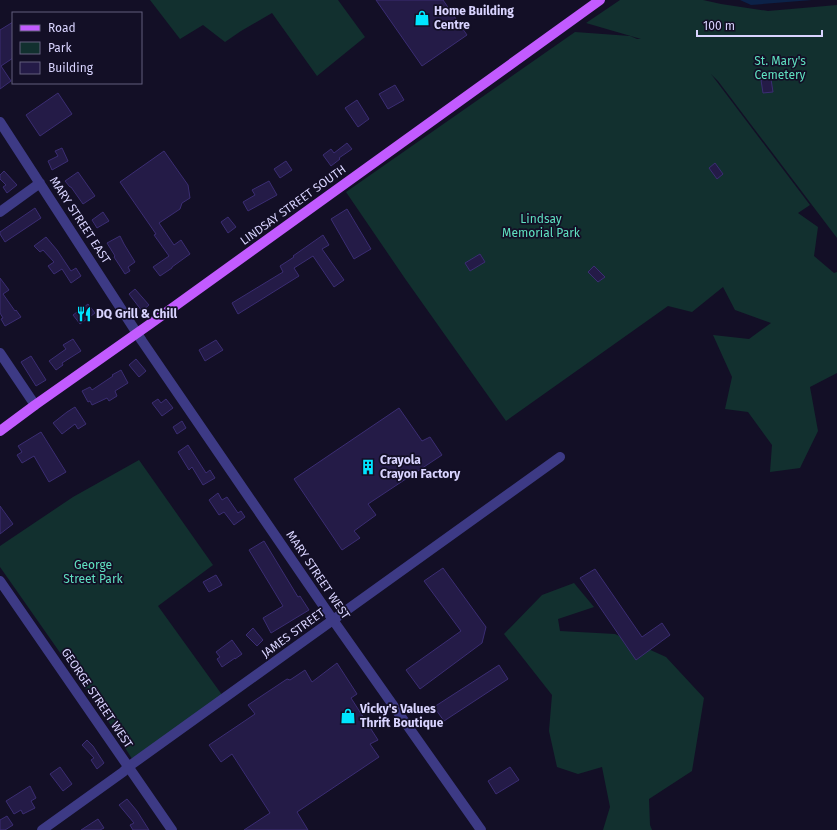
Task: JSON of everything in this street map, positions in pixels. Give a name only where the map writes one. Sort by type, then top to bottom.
[{"type":"main road","name":"LINDSAY STREET SOUTH","points":[[0,431],[600,0]]},
{"type":"street","name":"MARY STREET EAST","points":[[0,122],[137,333]]},
{"type":"street","points":[[0,212],[40,183]]},
{"type":"street","name":"MARY STREET WEST","points":[[137,333],[333,620],[481,830]]},
{"type":"street","points":[[0,353],[35,405]]},
{"type":"street","name":"JAMES STREET","points":[[42,830],[560,457]]},
{"type":"street","name":"GEORGE STREET WEST","points":[[0,581],[172,830]]},
{"type":"green space","points":[[150,0],[338,0],[365,37],[317,76],[272,13],[225,42],[203,25],[180,39]]},
{"type":"green space","name":"Lindsay Memorial Park","points":[[620,0],[703,0],[768,11],[837,5],[837,238],[718,81],[711,74],[810,205],[798,213],[818,227],[814,256],[834,273],[837,272],[837,373],[810,387],[818,431],[800,468],[770,472],[772,445],[748,412],[725,409],[732,377],[713,335],[749,339],[771,323],[735,310],[723,287],[692,312],[668,306],[506,421],[406,280],[346,192],[575,32],[630,36],[641,39],[586,23]]},
{"type":"green space","name":"George Street Park","points":[[139,460],[213,565],[158,606],[225,699],[134,762],[110,724],[0,567],[0,546],[73,497]]},
{"type":"green space","points":[[574,583],[594,607],[558,619],[560,631],[615,634],[666,657],[704,698],[692,771],[649,799],[650,825],[652,830],[603,830],[610,807],[602,767],[578,774],[557,767],[549,731],[552,695],[504,634],[542,595]]},
{"type":"water","points":[[740,0],[812,0],[751,5]]},
{"type":"building","name":"Home Building Centre","points":[[376,0],[443,0],[467,35],[422,66]]},
{"type":"building","points":[[12,23],[12,59],[1,66],[11,81],[0,89],[0,30]]},
{"type":"building","points":[[771,79],[773,92],[763,93],[761,80]]},
{"type":"building","points":[[395,85],[404,100],[388,109],[379,94]]},
{"type":"building","points":[[58,93],[72,114],[40,136],[26,115]]},
{"type":"building","points":[[357,100],[369,119],[358,127],[345,108]]},
{"type":"building","points":[[347,143],[352,149],[331,166],[323,155],[331,149],[334,153]]},
{"type":"building","points":[[62,148],[68,161],[52,170],[48,161],[58,156],[55,151]]},
{"type":"building","points":[[164,151],[188,185],[190,198],[182,203],[180,209],[159,223],[174,245],[181,240],[190,254],[160,276],[153,267],[169,256],[154,235],[156,234],[120,182]]},
{"type":"building","points":[[286,161],[292,170],[280,178],[274,169]]},
{"type":"building","points":[[715,163],[723,174],[717,179],[709,168]]},
{"type":"building","points":[[4,171],[17,185],[7,193],[3,187],[6,185],[0,179],[0,175]]},
{"type":"building","points":[[78,172],[95,196],[83,204],[65,181]]},
{"type":"building","points":[[269,181],[277,195],[248,211],[243,202],[255,195],[252,190]]},
{"type":"building","points":[[35,208],[41,218],[5,242],[0,232]]},
{"type":"building","points":[[347,209],[371,249],[354,259],[331,219]]},
{"type":"building","points":[[103,212],[109,221],[97,228],[92,220]]},
{"type":"building","points":[[228,217],[236,227],[228,233],[221,222]]},
{"type":"building","points":[[323,235],[329,245],[322,249],[344,280],[334,287],[313,256],[294,268],[299,276],[238,314],[232,303],[283,272],[280,266]]},
{"type":"building","points":[[120,236],[135,262],[128,267],[130,271],[125,274],[107,243]]},
{"type":"building","points":[[46,237],[71,271],[76,268],[81,276],[71,283],[62,269],[54,274],[48,266],[54,262],[43,250],[40,252],[34,246]]},
{"type":"building","points":[[480,254],[485,262],[470,271],[465,263]]},
{"type":"building","points":[[594,266],[605,277],[598,282],[588,272]]},
{"type":"building","points":[[0,278],[9,290],[3,294],[21,317],[5,326],[1,319],[3,318],[0,313]]},
{"type":"building","points":[[135,289],[149,305],[142,311],[129,294]]},
{"type":"building","name":"DQ Grill & Chill","points":[[88,304],[95,313],[80,324],[73,315]]},
{"type":"building","points":[[73,339],[81,351],[62,363],[63,365],[56,370],[49,361],[66,349],[63,345]]},
{"type":"building","points":[[216,340],[223,350],[205,361],[199,350]]},
{"type":"building","points":[[31,356],[46,380],[36,386],[21,362]]},
{"type":"building","points":[[136,359],[146,371],[139,377],[129,365]]},
{"type":"building","points":[[121,370],[128,383],[115,391],[117,396],[109,401],[107,398],[92,405],[90,401],[88,402],[82,391],[90,387],[92,390]]},
{"type":"building","points":[[158,399],[161,403],[166,399],[173,408],[162,416],[152,403]]},
{"type":"building","points":[[75,407],[86,424],[78,429],[75,424],[62,434],[53,423]]},
{"type":"building","name":"Crayola Crayon Factory","points":[[399,408],[422,441],[430,437],[442,455],[368,504],[376,515],[354,531],[360,538],[342,550],[294,479]]},
{"type":"building","points":[[182,421],[186,428],[177,434],[173,427]]},
{"type":"building","points":[[41,432],[66,472],[49,482],[34,456],[22,463],[17,455],[22,452],[18,446]]},
{"type":"building","points":[[188,445],[206,473],[210,470],[215,478],[203,485],[192,467],[189,470],[178,452]]},
{"type":"building","points":[[218,493],[222,500],[227,497],[238,513],[241,511],[245,517],[234,525],[224,512],[219,515],[209,500]]},
{"type":"building","points":[[0,506],[13,524],[0,534]]},
{"type":"building","points":[[264,541],[298,597],[300,596],[309,610],[271,633],[263,618],[283,606],[249,550]]},
{"type":"building","points":[[443,568],[486,627],[482,643],[420,689],[406,670],[461,631],[424,581]]},
{"type":"building","points":[[595,569],[642,637],[662,623],[670,635],[636,660],[580,578]]},
{"type":"building","points":[[216,575],[222,585],[209,592],[203,582]]},
{"type":"building","points":[[253,628],[263,640],[257,646],[246,635]]},
{"type":"building","points":[[232,640],[242,654],[222,667],[217,659],[220,657],[216,652]]},
{"type":"building","points":[[337,663],[357,694],[351,698],[378,740],[370,744],[379,757],[297,812],[308,830],[244,830],[270,813],[232,754],[221,762],[209,745],[255,714],[248,705],[287,679],[290,680],[305,670],[312,682]]},
{"type":"building","points":[[499,665],[508,679],[444,721],[434,707]]},
{"type":"building","points":[[87,740],[93,746],[104,763],[97,769],[91,760],[94,758],[82,745]]},
{"type":"building","points":[[60,767],[72,784],[63,791],[50,774]]},
{"type":"building","points":[[510,767],[519,780],[496,794],[488,781]]},
{"type":"building","points":[[30,786],[36,798],[31,801],[35,808],[23,814],[21,810],[14,814],[6,801]]},
{"type":"building","points":[[127,799],[137,811],[149,830],[133,830],[130,825],[134,823],[119,805]]},
{"type":"building","points":[[7,816],[13,825],[5,830],[0,830],[0,820]]},
{"type":"building","points":[[98,819],[104,828],[100,830],[81,830]]},
{"type":"place","name":"Home Building Centre","points":[[422,18]]},
{"type":"place","name":"DQ Grill & Chill","points":[[84,314]]},
{"type":"place","name":"Crayola Crayon Factory","points":[[368,467]]},
{"type":"place","name":"Vicky's Values Thrift Boutique","points":[[348,716]]},
{"type":"park label","name":"St. Mary's Cemetery","points":[[780,68]]}]
